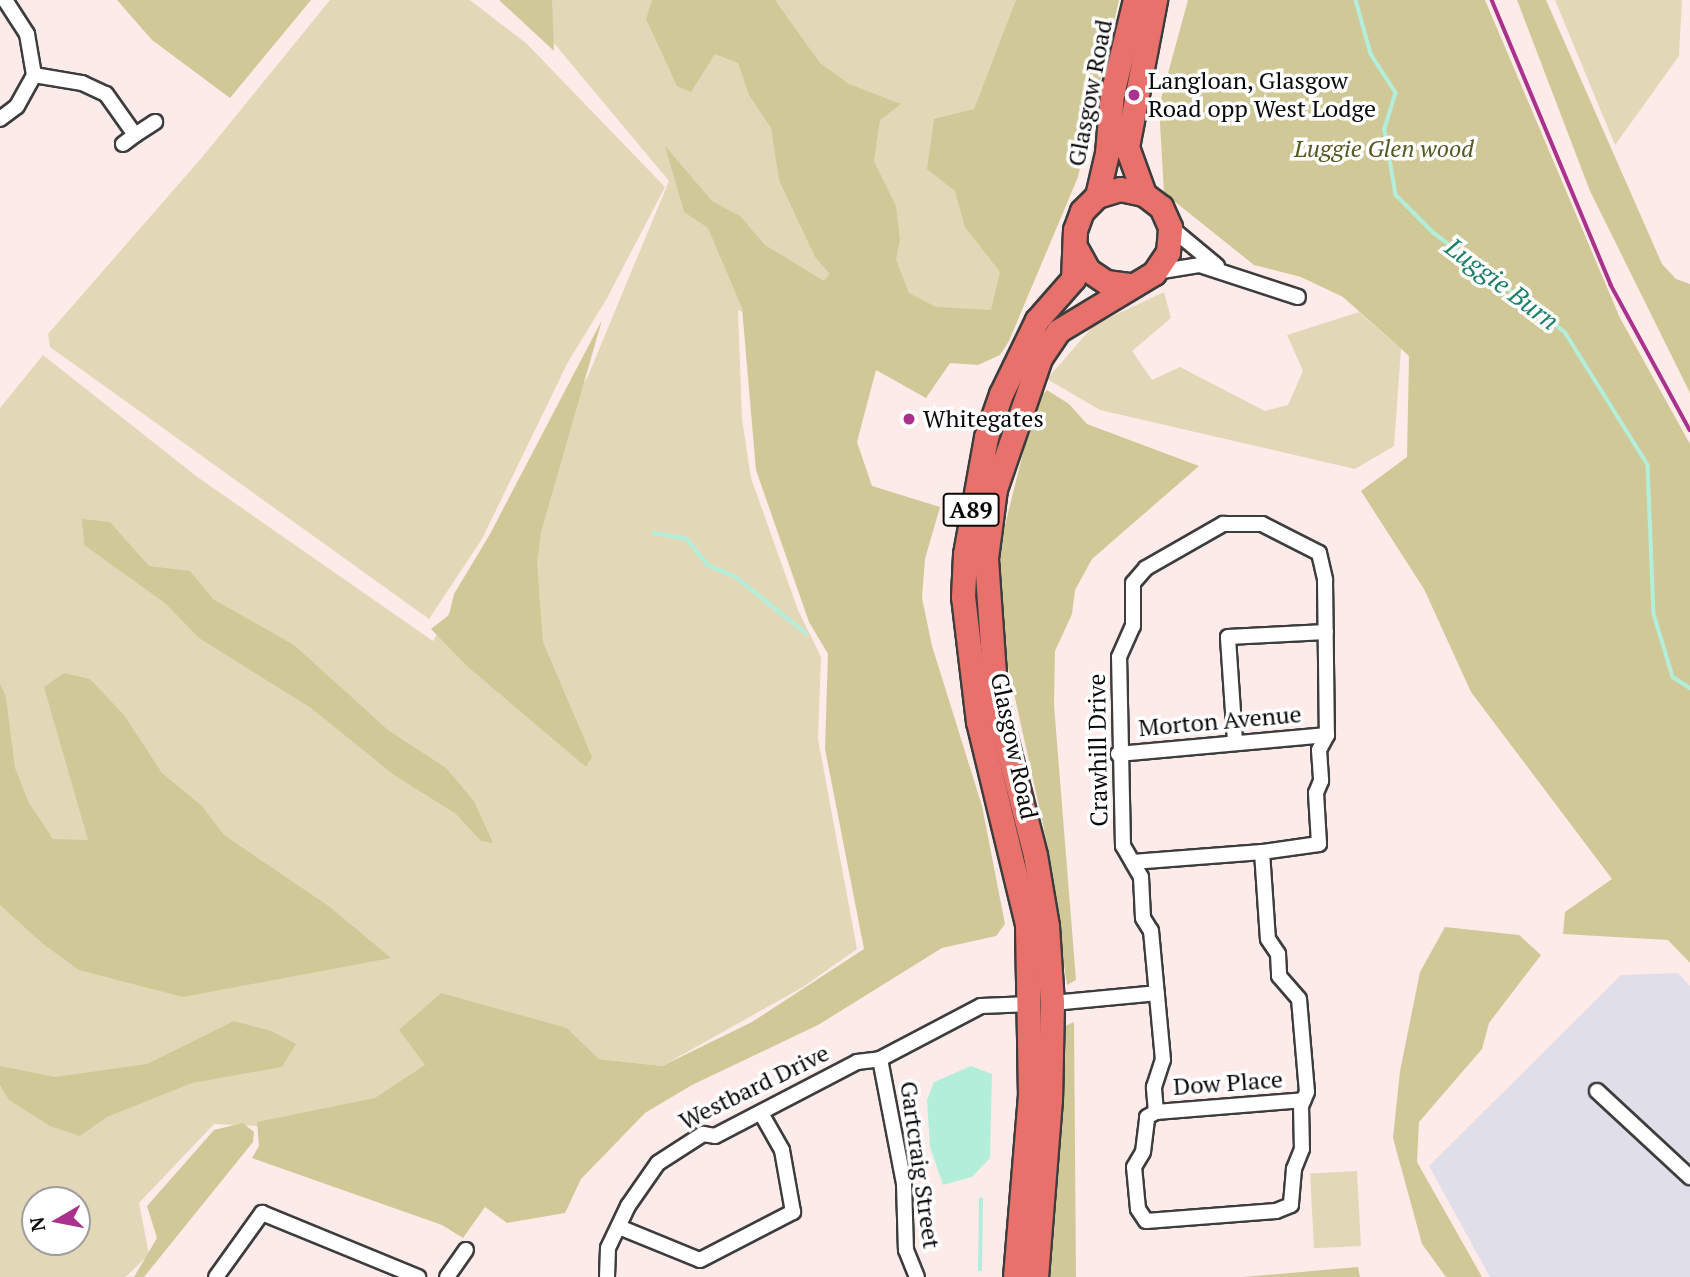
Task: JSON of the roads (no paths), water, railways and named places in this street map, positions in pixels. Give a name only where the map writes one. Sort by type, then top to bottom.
[{"type":"main road","name":"Glasgow Road","points":[[1097,196],[1107,153],[1112,94],[1135,0]]},
{"type":"main road","name":"Glasgow Road","points":[[1143,194],[1126,147],[1156,0]]},
{"type":"main road","name":"Glasgow Road","points":[[1037,1277],[1042,1004],[1047,926],[1007,795],[978,722],[963,597],[973,491],[1000,394],[1037,320],[1073,279],[1077,250],[1075,230],[1082,211],[1097,196],[1120,189],[1143,194],[1161,207],[1170,227]]},
{"type":"main road","points":[[1154,273],[1168,252],[1170,227]]},
{"type":"main road","points":[[1077,250],[1088,270],[1107,282],[1129,285]]},
{"type":"main road","name":"Glasgow Road","points":[[1007,795],[988,628],[986,558],[995,489],[1027,390],[1047,347],[1058,331],[1129,285],[1154,273]]},
{"type":"main road","name":"Glasgow Road","points":[[1015,1277],[1030,1096],[1042,1004]]},
{"type":"street","points":[[0,119],[17,106],[34,75],[27,34],[5,0]]},
{"type":"street","points":[[34,75],[82,83],[106,94],[129,140],[156,122]]},
{"type":"street","points":[[1170,227],[1220,269]]},
{"type":"street","points":[[1154,273],[1186,264],[1220,269],[1298,297]]},
{"type":"street","name":"Crawhill Drive","points":[[1304,1100],[1302,1149],[1294,1169],[1291,1205],[1276,1211],[1146,1221],[1138,1209],[1134,1167],[1143,1152],[1147,1117],[1156,1112],[1154,1087],[1163,1060],[1152,931],[1143,918],[1141,877],[1123,846],[1118,754],[1124,738],[1119,657],[1133,626],[1133,583],[1146,568],[1191,538],[1223,524],[1262,524],[1319,553],[1326,632]]},
{"type":"street","points":[[1133,862],[1262,852],[1319,844],[1316,793],[1321,781],[1319,750],[1327,735],[1326,632],[1228,637],[1235,741]]},
{"type":"street","name":"Morton Avenue","points":[[1118,754],[1235,741],[1327,735]]},
{"type":"street","points":[[1262,852],[1268,939],[1278,954],[1279,976],[1299,999],[1307,1092],[1304,1100]]},
{"type":"street","name":"Westbard Drive","points":[[607,1277],[608,1248],[658,1163],[703,1134],[715,1136],[857,1062],[880,1059],[981,1006],[1042,1004],[1157,993]]},
{"type":"street","name":"Gartcraig Street","points":[[880,1059],[904,1184],[906,1250],[917,1277]]},
{"type":"street","points":[[1597,1091],[1690,1177]]},
{"type":"street","name":"Dow Place","points":[[1156,1112],[1304,1100]]},
{"type":"street","points":[[619,1227],[700,1260],[793,1212],[782,1150],[761,1113]]},
{"type":"street","points":[[216,1277],[262,1213],[418,1277]]},
{"type":"street","points":[[447,1277],[466,1250]]},
{"type":"waterway","name":"Luggie Burn","points":[[1356,0],[1371,54],[1396,93],[1385,130],[1396,195],[1434,233],[1565,332],[1648,465],[1654,614],[1673,677],[1690,688]]},
{"type":"waterway","points":[[654,533],[687,539],[708,565],[736,577],[806,633]]},
{"type":"waterway","points":[[980,1270],[981,1200]]},
{"type":"railway","points":[[1492,0],[1611,285],[1690,430]]},
{"type":"place","name":"Langloan, Glasgow Road opp West Lodge","points":[[1134,95]]},
{"type":"place","name":"Whitegates","points":[[909,419]]},
{"type":"park label","name":"Luggie Glen wood","points":[[1384,149]]}]
